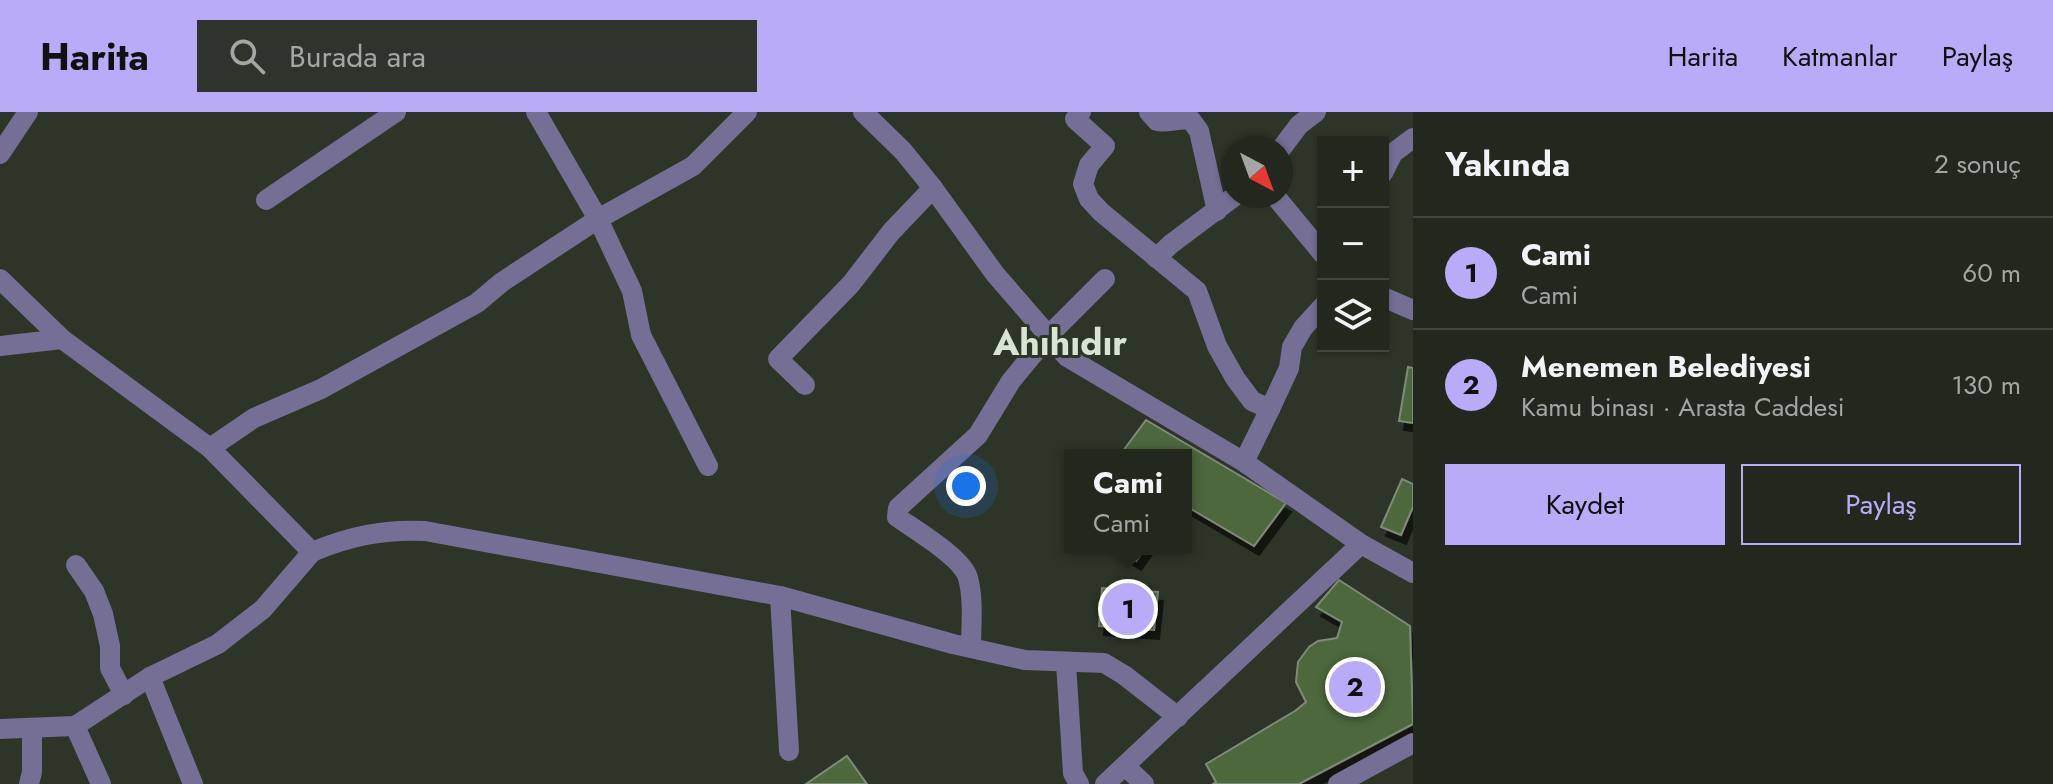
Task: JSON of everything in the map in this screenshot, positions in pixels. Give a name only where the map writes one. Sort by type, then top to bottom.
[{"type":"street","points":[[0,154],[28,112]]},
{"type":"street","points":[[266,200],[396,112]]},
{"type":"street","points":[[536,112],[598,219],[632,291],[641,335],[708,466]]},
{"type":"street","points":[[210,448],[254,418],[321,389],[477,303],[502,282],[598,219],[693,166],[747,112]]},
{"type":"street","points":[[863,112],[903,151],[995,274],[1067,357],[1244,462],[1361,544],[1413,573]]},
{"type":"street","points":[[1149,112],[1157,121],[1191,120],[1199,131],[1217,211]]},
{"type":"street","points":[[1291,136],[1316,112]]},
{"type":"street","points":[[1075,114],[1105,146],[1089,165],[1083,184],[1089,199],[1197,291],[1217,346],[1235,378],[1252,401],[1270,409]]},
{"type":"street","points":[[1389,161],[1393,153],[1413,138]]},
{"type":"street","points":[[805,385],[778,359],[851,284],[891,232],[933,188]]},
{"type":"street","points":[[1156,258],[1221,208]]},
{"type":"street","points":[[1285,208],[1317,247]]},
{"type":"street","points":[[0,279],[62,339],[210,448],[312,552]]},
{"type":"street","points":[[971,648],[968,576],[961,565],[897,517],[898,508],[978,435],[1011,381],[1049,335],[1105,279]]},
{"type":"street","points":[[1389,300],[1413,310]]},
{"type":"street","points":[[1244,462],[1289,368],[1292,347],[1317,313]]},
{"type":"street","points":[[0,346],[62,339]]},
{"type":"street","points":[[0,729],[75,726],[150,677],[218,644],[263,609],[312,552],[361,534],[382,530],[425,531],[780,596],[1025,660],[1104,663],[1178,717]]},
{"type":"street","points":[[1105,784],[1361,544]]},
{"type":"street","points":[[76,565],[94,591],[103,614],[110,646],[110,668],[124,695]]},
{"type":"street","points":[[780,596],[789,751]]},
{"type":"street","points":[[1066,663],[1073,773],[1079,784]]},
{"type":"street","points":[[150,677],[193,784]]},
{"type":"street","points":[[75,726],[101,784]]},
{"type":"street","points":[[29,784],[32,729]]},
{"type":"street","points":[[1338,784],[1413,743]]},
{"type":"street","points":[[1125,766],[1144,784]]},
{"type":"building","points":[[1408,367],[1413,368],[1413,423],[1399,421]]},
{"type":"building","points":[[1146,420],[1286,503],[1254,546],[1192,510],[1192,449],[1124,449]]},
{"type":"building","points":[[1402,479],[1413,484],[1413,507],[1401,535],[1381,527]]},
{"type":"building","points":[[1123,553],[1142,553],[1136,561]]},
{"type":"building","points":[[1339,580],[1410,626],[1413,724],[1299,784],[1213,784],[1216,782],[1206,764],[1306,702],[1296,682],[1298,662],[1318,641],[1337,638],[1342,622],[1316,607]]},
{"type":"building","points":[[1102,588],[1158,592],[1154,630],[1099,626]]},
{"type":"building","points":[[847,756],[867,784],[806,784]]},
{"type":"place","name":"Cami","points":[[1128,609]]},
{"type":"place","name":"Menemen Belediyesi","points":[[1355,687]]},
{"type":"district","name":"Ahıhıdır","points":[[1060,342]]}]
